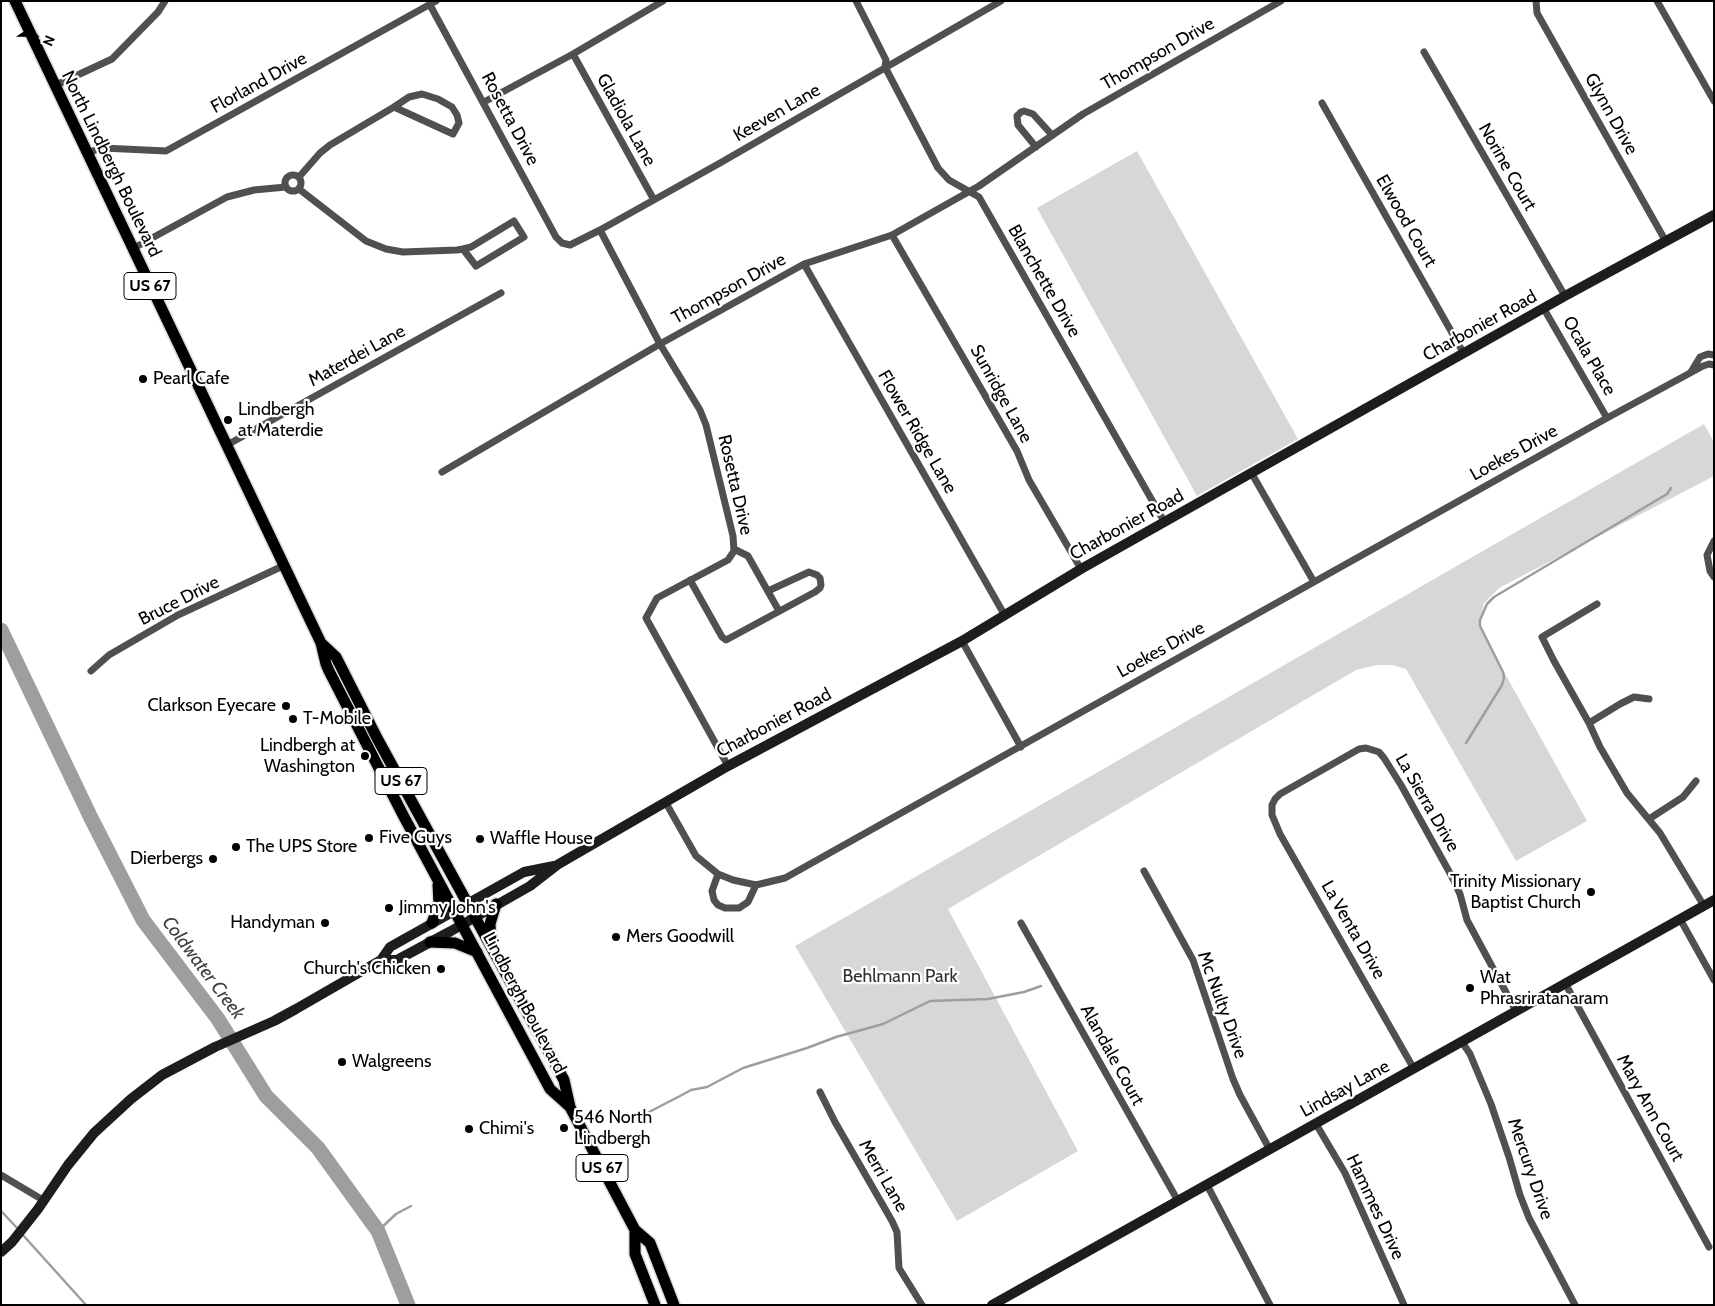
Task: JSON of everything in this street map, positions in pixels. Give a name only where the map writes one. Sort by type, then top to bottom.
[{"type":"main road","name":"North Lindbergh Boulevard","points":[[14,3],[304,606]]},
{"type":"main road","name":"Charbonier Road","points":[[381,960],[398,960],[530,886],[557,865],[728,766],[962,641],[1081,569],[1714,214]]},
{"type":"main road","name":"Lindbergh Boulevard","points":[[304,606],[321,642],[326,664],[388,788],[550,1089],[570,1107]]},
{"type":"main road","name":"Lindbergh Boulevard","points":[[321,642],[336,657],[368,722],[564,1080],[570,1107],[635,1230],[650,1243],[661,1266],[674,1305]]},
{"type":"main road","name":"Charbonier Road","points":[[381,960],[390,947],[524,872],[557,865]]},
{"type":"main road","points":[[432,923],[439,904],[438,880]]},
{"type":"main road","name":"Lindsay Lane","points":[[992,1305],[1714,900]]},
{"type":"main road","points":[[491,945],[490,924],[496,904]]},
{"type":"main road","points":[[430,942],[455,943],[477,952]]},
{"type":"main road","points":[[1,1252],[12,1242],[68,1165],[94,1133],[112,1115],[162,1076],[214,1047],[296,1009],[381,960]]},
{"type":"main road","name":"Lindbergh Boulevard","points":[[635,1230],[635,1254],[655,1305]]},
{"type":"street","points":[[54,86],[112,58],[158,12],[165,1]]},
{"type":"street","points":[[484,102],[573,54],[663,1]]},
{"type":"street","name":"Blanchette Drive","points":[[856,1],[886,60],[885,67],[938,168],[949,180],[979,197],[1165,523]]},
{"type":"street","name":"Keeven Lane","points":[[565,245],[574,244],[654,200],[1001,1]]},
{"type":"street","name":"Thompson Drive","points":[[442,472],[660,344],[804,264],[892,235],[968,192],[1114,96],[1281,1]]},
{"type":"street","name":"Glynn Drive","points":[[1536,1],[1536,12],[1665,240]]},
{"type":"street","points":[[1657,1],[1714,102]]},
{"type":"street","name":"Rosetta Drive","points":[[433,3],[556,237],[565,245]]},
{"type":"street","name":"Florland Drive","points":[[86,153],[103,148],[166,151],[433,3]]},
{"type":"street","name":"Norine Court","points":[[1424,52],[1565,296]]},
{"type":"street","name":"Gladiola Lane","points":[[573,54],[654,200]]},
{"type":"street","points":[[300,177],[320,152],[330,145],[409,98],[422,94],[438,99],[452,107],[459,123],[453,134],[394,107]]},
{"type":"street","name":"Elwood Court","points":[[1322,103],[1464,354]]},
{"type":"street","points":[[1036,147],[1018,125],[1017,116],[1021,112],[1033,114],[1052,135]]},
{"type":"street","points":[[132,249],[227,197],[254,190],[286,187],[291,191],[299,189],[302,185],[300,177],[295,174],[289,176],[285,182],[286,187]]},
{"type":"street","points":[[299,189],[366,242],[386,249],[404,252],[463,249],[471,247],[514,221],[524,237],[476,266],[463,249]]},
{"type":"street","name":"Rosetta Drive","points":[[600,230],[660,344],[700,410],[706,425],[734,549],[728,560],[657,598],[646,618],[728,766]]},
{"type":"street","name":"Sunridge Lane","points":[[892,235],[993,410],[1016,451],[1029,480],[1081,569]]},
{"type":"street","name":"Flower Ridge Lane","points":[[804,264],[1004,614]]},
{"type":"street","name":"Materdei Lane","points":[[227,445],[501,292]]},
{"type":"street","name":"Ocala Place","points":[[1544,309],[1607,418]]},
{"type":"street","name":"Loekes Drive","points":[[1691,372],[1700,357],[1708,354],[1714,355]]},
{"type":"street","name":"Loekes Drive","points":[[666,803],[696,856],[718,874],[733,880],[756,885],[785,878],[1607,418],[1703,366],[1714,366]]},
{"type":"street","points":[[1252,474],[1314,582]]},
{"type":"street","points":[[1714,541],[1707,555],[1710,571],[1714,577]]},
{"type":"street","points":[[734,549],[748,556],[779,611]]},
{"type":"street","name":"Bruce Drive","points":[[91,671],[109,655],[178,615],[284,565]]},
{"type":"street","points":[[690,580],[722,637],[726,640],[820,588],[820,578],[809,572],[768,592]]},
{"type":"street","points":[[1597,604],[1542,637],[1600,747],[1627,793],[1636,807],[1649,819],[1666,842],[1704,906]]},
{"type":"street","points":[[962,641],[1021,747]]},
{"type":"street","points":[[1589,723],[1634,697],[1649,699]]},
{"type":"street","name":"La Venta Drive","points":[[1372,749],[1360,749],[1280,794],[1272,805],[1272,814],[1280,834],[1414,1069]]},
{"type":"street","name":"La Sierra Drive","points":[[1372,749],[1379,752],[1384,758],[1451,875],[1460,894],[1467,920],[1516,1011]]},
{"type":"street","points":[[1649,819],[1683,796],[1696,781]]},
{"type":"street","name":"Mc Nulty Drive","points":[[1144,871],[1193,960],[1233,1079],[1270,1150]]},
{"type":"street","points":[[718,874],[712,891],[714,900],[718,905],[725,908],[739,908],[748,902],[756,885]]},
{"type":"street","points":[[1680,919],[1714,980]]},
{"type":"street","name":"Alandale Court","points":[[1021,923],[1178,1201]]},
{"type":"street","name":"Mary Ann Court","points":[[1565,983],[1709,1247]]},
{"type":"street","name":"Mercury Drive","points":[[1462,1042],[1470,1054],[1491,1104],[1529,1218],[1575,1305]]},
{"type":"street","name":"Merri Lane","points":[[820,1092],[835,1122],[892,1221],[897,1232],[899,1268],[922,1305]]},
{"type":"street","name":"Hammes Drive","points":[[1316,1124],[1345,1173],[1404,1305]]},
{"type":"street","points":[[1,1175],[40,1204]]},
{"type":"street","points":[[1206,1185],[1270,1305]]},
{"type":"green space","points":[[1137,151],[1298,439],[1197,496],[1037,208]]},
{"type":"green space","name":"Behlmann Park","points":[[1704,424],[1714,442],[1714,476],[1499,588],[1484,603],[1479,627],[1587,821],[1516,861],[1406,669],[1392,665],[1377,665],[1356,670],[948,909],[1078,1151],[957,1221],[795,946]]},
{"type":"waterway","points":[[1466,743],[1502,685],[1504,678],[1503,672],[1480,626],[1480,620],[1487,604],[1494,597],[1667,494],[1671,488]]},
{"type":"waterway","name":"Coldwater Creek","points":[[1,630],[91,818],[143,920],[218,1019],[266,1096],[318,1148],[378,1231],[408,1305]]},
{"type":"waterway","points":[[647,1113],[691,1090],[707,1087],[743,1068],[836,1037],[883,1024],[930,1001],[988,999],[1024,992],[1041,986]]},
{"type":"waterway","points":[[378,1231],[396,1214],[411,1206]]},
{"type":"waterway","points":[[1,1211],[19,1230]]},
{"type":"waterway","points":[[22,1234],[86,1305]]},
{"type":"place","name":"Pearl Cafe","points":[[143,379]]},
{"type":"place","name":"Lindbergh at Materdie","points":[[228,420]]},
{"type":"place","name":"Clarkson Eyecare","points":[[286,706]]},
{"type":"place","name":"T-Mobile","points":[[293,719]]},
{"type":"place","name":"Lindbergh at Washington","points":[[365,756]]},
{"type":"place","name":"Five Guys","points":[[369,838]]},
{"type":"place","name":"Waffle House","points":[[480,839]]},
{"type":"place","name":"The UPS Store","points":[[236,847]]},
{"type":"place","name":"Dierbergs","points":[[213,859]]},
{"type":"place","name":"Trinity Missionary Baptist Church","points":[[1591,892]]},
{"type":"place","name":"Jimmy John's","points":[[389,908]]},
{"type":"place","name":"Handyman","points":[[325,923]]},
{"type":"place","name":"Mers Goodwill","points":[[616,937]]},
{"type":"place","name":"Church's Chicken","points":[[441,969]]},
{"type":"place","name":"Wat Phrasriratanaram","points":[[1470,988]]},
{"type":"place","name":"Walgreens","points":[[342,1062]]},
{"type":"place","name":"546 North Lindbergh","points":[[564,1128]]},
{"type":"place","name":"Chimi's","points":[[469,1129]]}]
